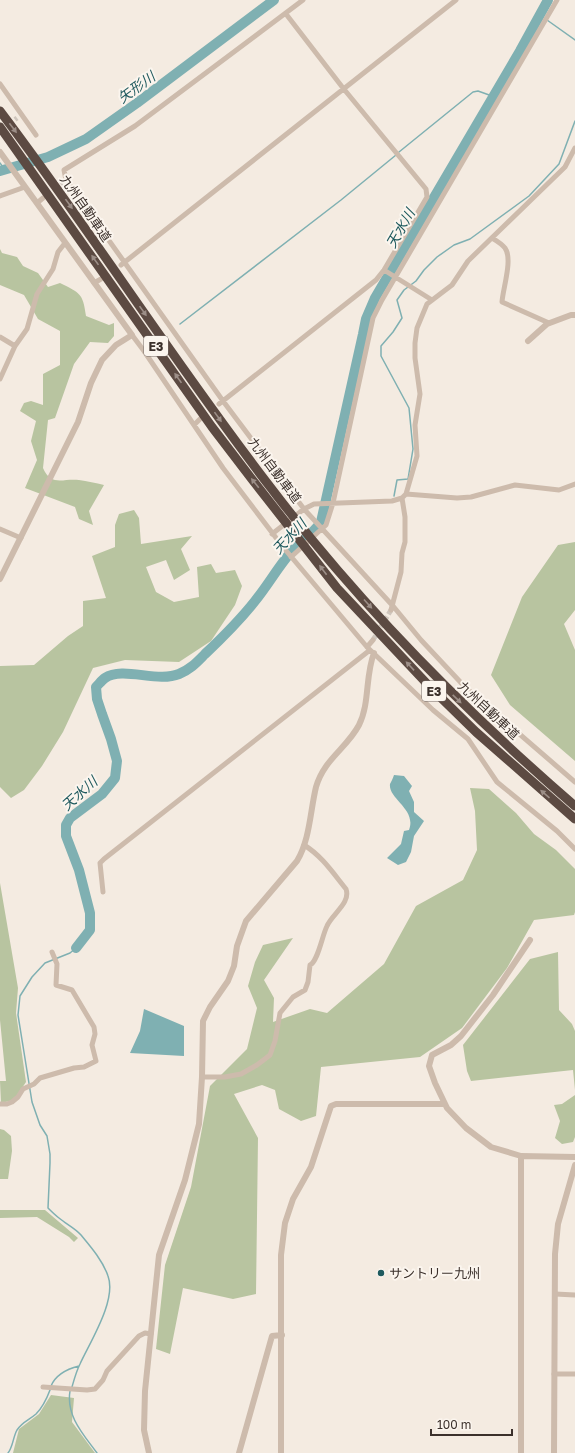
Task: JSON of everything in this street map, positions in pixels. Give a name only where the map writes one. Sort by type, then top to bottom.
[{"type":"highway","name":"九州自動車道","points":[[0,111],[200,392],[308,549],[337,588],[431,688],[482,738],[575,819]]},
{"type":"highway","name":"九州自動車道","points":[[0,127],[212,426],[283,511],[315,543],[380,618],[438,680],[535,772],[575,806]]},
{"type":"street","points":[[303,0],[135,126],[64,170],[64,182],[221,402],[321,529],[465,687],[575,782]]},
{"type":"street","points":[[123,264],[456,0]]},
{"type":"street","points":[[291,557],[326,525],[333,503],[374,318],[382,300],[557,0]]},
{"type":"street","points":[[221,402],[376,280],[384,270],[427,197],[426,189],[286,14]]},
{"type":"street","points":[[0,84],[19,116],[36,135]]},
{"type":"street","points":[[392,608],[402,572],[402,553],[405,542],[404,496],[418,456],[415,425],[420,394],[415,358],[417,328],[427,304],[452,285],[468,261],[565,168],[575,148]]},
{"type":"street","points":[[0,152],[144,351],[223,468],[252,505],[272,534],[370,650],[433,710],[468,739],[497,782],[557,831],[575,849]]},
{"type":"street","points":[[0,196],[25,187]]},
{"type":"street","points":[[37,203],[43,198]]},
{"type":"street","points":[[492,238],[501,243],[508,254],[502,302],[549,323]]},
{"type":"street","points":[[0,379],[15,346],[27,328],[37,294],[53,269],[58,252],[65,243]]},
{"type":"street","points":[[384,270],[432,300]]},
{"type":"street","points":[[94,283],[101,279]]},
{"type":"street","points":[[528,341],[549,323],[575,315]]},
{"type":"street","points":[[0,579],[78,422],[91,383],[102,360],[116,345],[132,335]]},
{"type":"street","points":[[0,337],[15,346]]},
{"type":"street","points":[[194,425],[200,419]]},
{"type":"street","points":[[272,534],[304,508],[314,504],[392,501],[404,496],[457,498],[515,485],[559,490],[575,484]]},
{"type":"street","points":[[0,529],[21,538]]},
{"type":"street","points":[[149,1453],[144,1430],[145,1391],[159,1255],[184,1180],[199,1124],[203,1021],[210,1007],[228,981],[234,966],[236,946],[242,928],[251,914],[297,861],[304,845],[316,787],[326,766],[359,724],[366,700],[372,640]]},
{"type":"street","points":[[103,892],[100,863],[104,859],[370,650]]},
{"type":"street","points":[[202,1077],[224,1077],[242,1074],[258,1065],[270,1055],[275,1041],[280,1013],[293,997],[305,990],[308,982],[310,965],[315,960],[323,933],[345,902],[348,894],[346,889],[324,861],[304,845]]},
{"type":"street","points":[[530,940],[493,995],[462,1036],[451,1045],[432,1055],[430,1066],[434,1083],[447,1108],[466,1128],[491,1147],[521,1156],[575,1157]]},
{"type":"street","points":[[0,1104],[12,1102],[18,1097],[23,1089],[34,1084],[40,1078],[74,1068],[84,1068],[96,1061],[92,1045],[95,1034],[94,1027],[72,990],[56,985],[58,964],[52,952]]},
{"type":"street","points":[[281,1453],[281,1255],[285,1223],[293,1199],[311,1167],[331,1106],[336,1104],[445,1104]]},
{"type":"street","points":[[521,1156],[521,1453]]},
{"type":"street","points":[[554,1453],[555,1254],[558,1224],[575,1165]]},
{"type":"street","points":[[555,1294],[575,1295]]},
{"type":"street","points":[[43,1387],[87,1390],[95,1389],[103,1380],[107,1371],[139,1336],[144,1333],[152,1334]]},
{"type":"street","points":[[239,1453],[272,1336],[282,1335]]},
{"type":"street","points":[[554,1374],[575,1374]]},
{"type":"green space","points":[[0,249],[2,253],[17,257],[23,266],[38,273],[48,287],[60,283],[76,292],[82,298],[86,316],[109,325],[114,323],[114,336],[108,343],[90,342],[74,364],[55,418],[48,420],[43,468],[46,474],[54,480],[79,480],[104,485],[89,511],[93,525],[79,519],[75,507],[25,488],[37,460],[31,441],[36,421],[20,411],[24,403],[31,401],[43,405],[43,374],[60,365],[60,331],[38,319],[24,295],[0,285]]},
{"type":"green space","points":[[134,510],[139,518],[141,544],[192,536],[181,549],[190,570],[174,580],[166,560],[146,567],[156,592],[174,602],[199,597],[197,567],[211,564],[216,573],[235,570],[242,586],[235,605],[211,641],[179,662],[125,660],[93,668],[63,732],[42,766],[24,790],[11,798],[0,787],[0,666],[34,665],[68,636],[83,626],[83,601],[106,598],[92,556],[115,547],[115,525],[119,514]]},
{"type":"green space","points":[[575,542],[575,610],[564,624],[575,650],[575,761],[510,705],[491,675],[522,597],[558,545]]},
{"type":"green space","points":[[470,788],[489,789],[516,813],[534,834],[556,850],[575,869],[574,915],[534,920],[507,968],[462,1028],[420,1057],[321,1067],[316,1116],[301,1121],[279,1109],[275,1090],[262,1085],[234,1094],[258,1138],[256,1294],[233,1299],[183,1288],[170,1354],[156,1349],[165,1265],[191,1187],[210,1086],[247,1049],[257,1008],[248,986],[255,962],[263,945],[293,938],[264,980],[274,998],[273,1022],[310,1009],[327,1013],[384,964],[416,906],[463,880],[477,850],[475,811]]},
{"type":"green space","points":[[0,883],[18,988],[16,1013],[26,1082],[14,1100],[1,1103],[0,1081],[6,1081],[0,1020]]},
{"type":"green space","points":[[558,952],[559,1010],[572,1024],[575,1031],[575,1090],[573,1070],[471,1081],[467,1071],[463,1045],[530,959]]},
{"type":"green space","points":[[575,1095],[575,1137],[573,1142],[562,1144],[555,1138],[560,1121],[554,1105],[562,1104]]},
{"type":"green space","points":[[0,1129],[4,1130],[11,1136],[12,1151],[8,1179],[0,1179]]},
{"type":"green space","points":[[0,1210],[45,1210],[78,1238],[74,1242],[69,1237],[37,1217],[0,1218]]},
{"type":"green space","points":[[51,1395],[74,1398],[72,1422],[95,1453],[13,1453],[19,1429],[39,1414]]},
{"type":"water","points":[[394,775],[404,776],[412,786],[409,791],[414,802],[414,812],[424,821],[414,836],[411,852],[406,862],[398,865],[387,858],[401,844],[404,831],[409,830],[410,823],[406,810],[393,795],[391,789],[390,784]]},
{"type":"water","points":[[144,1009],[184,1026],[184,1056],[130,1053],[140,1031]]},
{"type":"waterway","name":"矢形川","points":[[0,171],[48,157],[86,139],[137,103],[274,0]]},
{"type":"waterway","name":"天水川","points":[[76,948],[90,930],[90,913],[79,870],[66,836],[66,825],[70,818],[102,794],[115,778],[117,761],[97,699],[96,687],[105,678],[112,675],[131,674],[161,677],[179,674],[190,668],[243,615],[260,595],[291,552],[321,522],[366,319],[375,298],[520,51],[548,0]]},
{"type":"waterway","points":[[547,20],[575,40]]},
{"type":"waterway","points":[[399,152],[473,92],[478,91],[492,96]]},
{"type":"waterway","points":[[394,496],[397,480],[408,479],[413,449],[409,408],[381,356],[381,346],[402,318],[397,300],[404,290],[416,281],[424,270],[437,257],[454,245],[470,239],[529,196],[559,164],[575,121]]},
{"type":"waterway","points":[[180,324],[341,200],[396,155]]},
{"type":"waterway","name":"矢形川","points":[[0,163],[5,170]]},
{"type":"waterway","points":[[72,1387],[75,1376],[106,1309],[110,1286],[108,1276],[103,1265],[89,1244],[79,1233],[48,1208],[50,1154],[47,1136],[40,1125],[32,1102],[18,1015],[20,996],[32,977],[45,963],[70,953],[76,948]]},
{"type":"waterway","points":[[51,1386],[59,1375],[79,1366]]},
{"type":"waterway","points":[[8,1453],[17,1430],[38,1412],[50,1390]]},
{"type":"waterway","points":[[70,1391],[69,1400],[73,1417],[81,1432],[97,1453]]},
{"type":"tunnel","points":[[9,124],[17,118]]},
{"type":"tunnel","points":[[55,189],[62,183]]},
{"type":"tunnel","points":[[373,640],[391,610]]},
{"type":"place","name":"サントリー九州","points":[[381,1273]]}]
